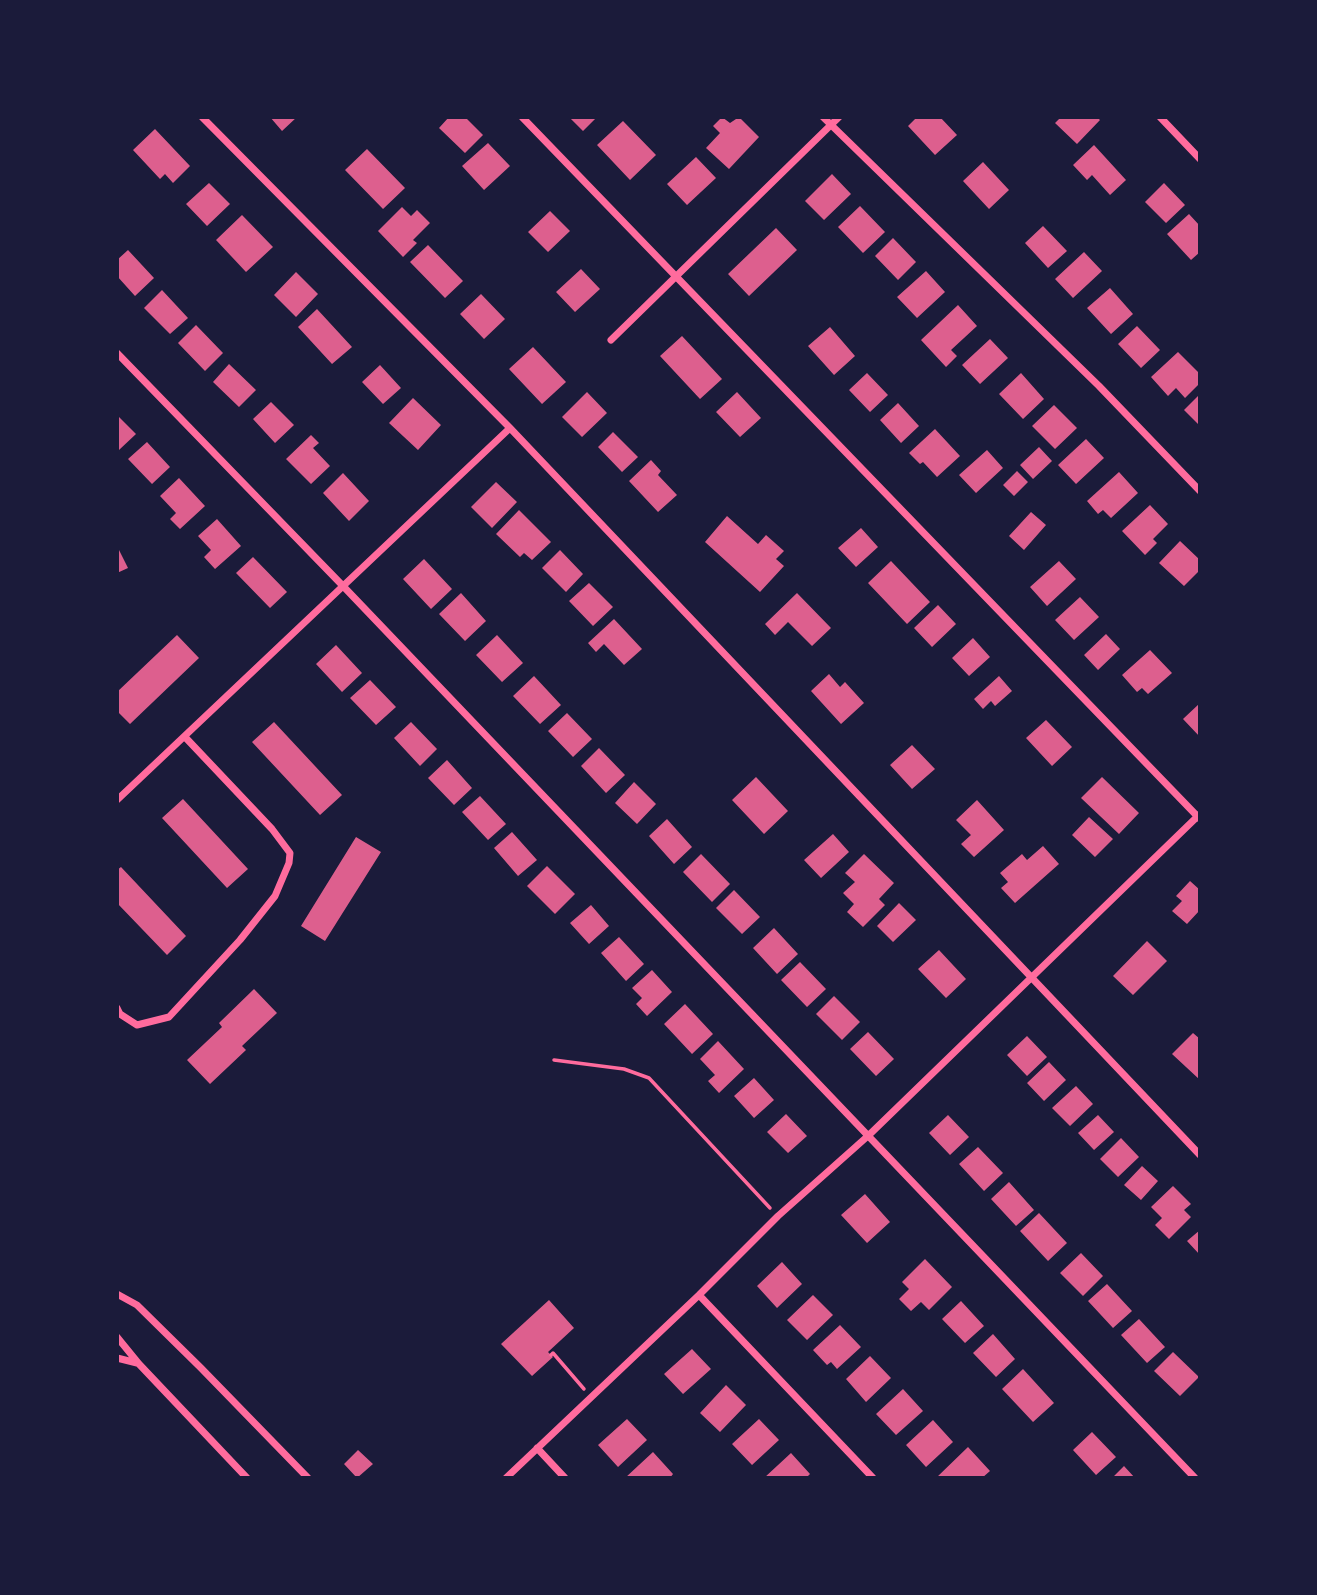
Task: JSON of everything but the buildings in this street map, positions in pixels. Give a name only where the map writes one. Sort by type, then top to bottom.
[{"type":"street","points":[[202,117],[510,428],[1200,1155]]},
{"type":"street","points":[[506,1478],[778,1216],[869,1135],[1199,817],[522,117]]},
{"type":"street","points":[[823,117],[1099,386],[1200,491]]},
{"type":"street","points":[[611,341],[839,117]]},
{"type":"street","points":[[1160,117],[1200,159]]},
{"type":"street","points":[[117,353],[1195,1478]]},
{"type":"street","points":[[117,800],[510,428]]},
{"type":"street","points":[[117,1008],[120,1014],[137,1025],[169,1017],[240,940],[275,896],[289,863],[290,853],[272,829],[185,737]]},
{"type":"street","points":[[117,1294],[137,1306],[156,1323],[308,1478]]},
{"type":"street","points":[[699,1295],[873,1478]]},
{"type":"street","points":[[117,1337],[139,1364],[247,1478]]},
{"type":"street","points":[[117,1358],[139,1364]]},
{"type":"street","points":[[537,1448],[565,1478]]},
{"type":"path","points":[[554,1060],[624,1069],[649,1078],[778,1216]]},
{"type":"path","points":[[551,1354],[553,1353],[591,1397]]}]
